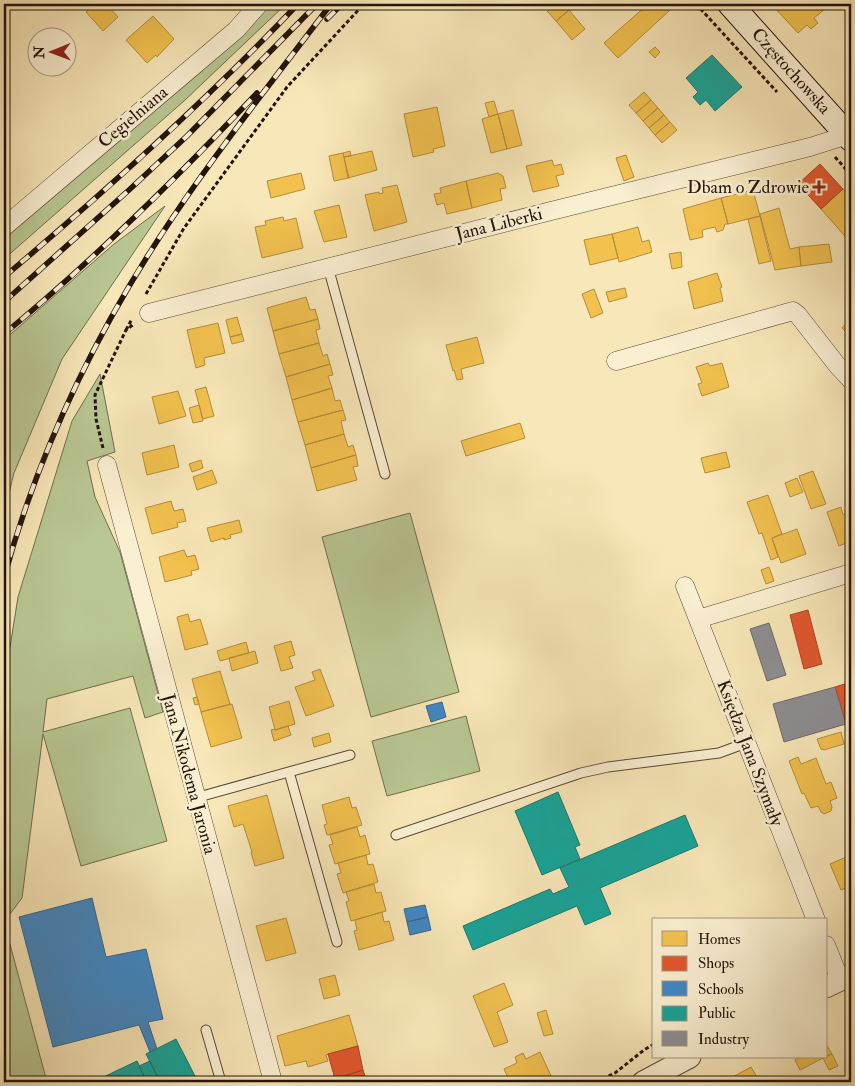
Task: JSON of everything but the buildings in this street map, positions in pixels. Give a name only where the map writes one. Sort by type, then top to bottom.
[{"type":"main road","name":"Częstochowska","points":[[730,4],[850,136]]},
{"type":"street","name":"Cegielniana","points":[[4,227],[236,30],[259,4]]},
{"type":"street","name":"Jana Liberki","points":[[143,307],[328,267],[850,136]]},
{"type":"street","points":[[616,360],[793,311],[851,380]]},
{"type":"street","name":"Jana Nikodema Jaronia","points":[[107,465],[195,798],[273,1082]]},
{"type":"street","points":[[698,619],[851,572]]},
{"type":"street","name":"Księdza Jana Szymały","points":[[684,586],[815,918]]},
{"type":"street","points":[[828,951],[839,981]]},
{"type":"street","points":[[642,1082],[688,1058]]},
{"type":"lane","points":[[328,267],[385,474]]},
{"type":"lane","points":[[396,835],[581,773],[608,767],[719,754],[746,743]]},
{"type":"lane","points":[[195,798],[350,755]]},
{"type":"lane","points":[[290,772],[337,942]]},
{"type":"lane","points":[[206,1030],[221,1082]]},
{"type":"path","points":[[107,465],[96,419],[95,395],[126,330],[143,307],[184,228],[287,86],[364,4]]},
{"type":"path","points":[[696,4],[780,96]]},
{"type":"path","points":[[833,155],[851,175]]},
{"type":"path","points":[[126,330],[143,307]]},
{"type":"path","points":[[597,1082],[615,1073],[652,1045]]},
{"type":"green space","points":[[269,4],[286,4],[184,101],[4,259],[4,239],[203,70]]},
{"type":"green space","points":[[165,206],[62,359],[14,473],[4,514],[4,340],[114,244]]},
{"type":"green space","points":[[100,374],[115,452],[87,461],[95,497],[120,552],[163,712],[145,718],[133,676],[47,699],[43,732],[130,708],[167,841],[81,866],[43,734],[22,898],[4,922],[4,685],[18,597],[72,421]]},
{"type":"green space","points":[[410,513],[459,692],[371,717],[322,537]]},
{"type":"green space","points":[[466,716],[480,771],[387,796],[372,741]]},
{"type":"green space","points":[[4,922],[47,1082],[4,1082]]},
{"type":"railway","points":[[4,277],[155,145],[298,4]]},
{"type":"railway","points":[[4,302],[187,136],[317,4]]},
{"type":"railway","points":[[4,578],[18,530],[53,436],[96,346],[120,302],[173,217],[211,163],[331,4]]},
{"type":"railway","points":[[327,19],[342,4]]},
{"type":"railway","points":[[4,334],[103,248],[257,93]]},
{"type":"place","name":"Dbam o Zdrowie","points":[[819,187]]}]
